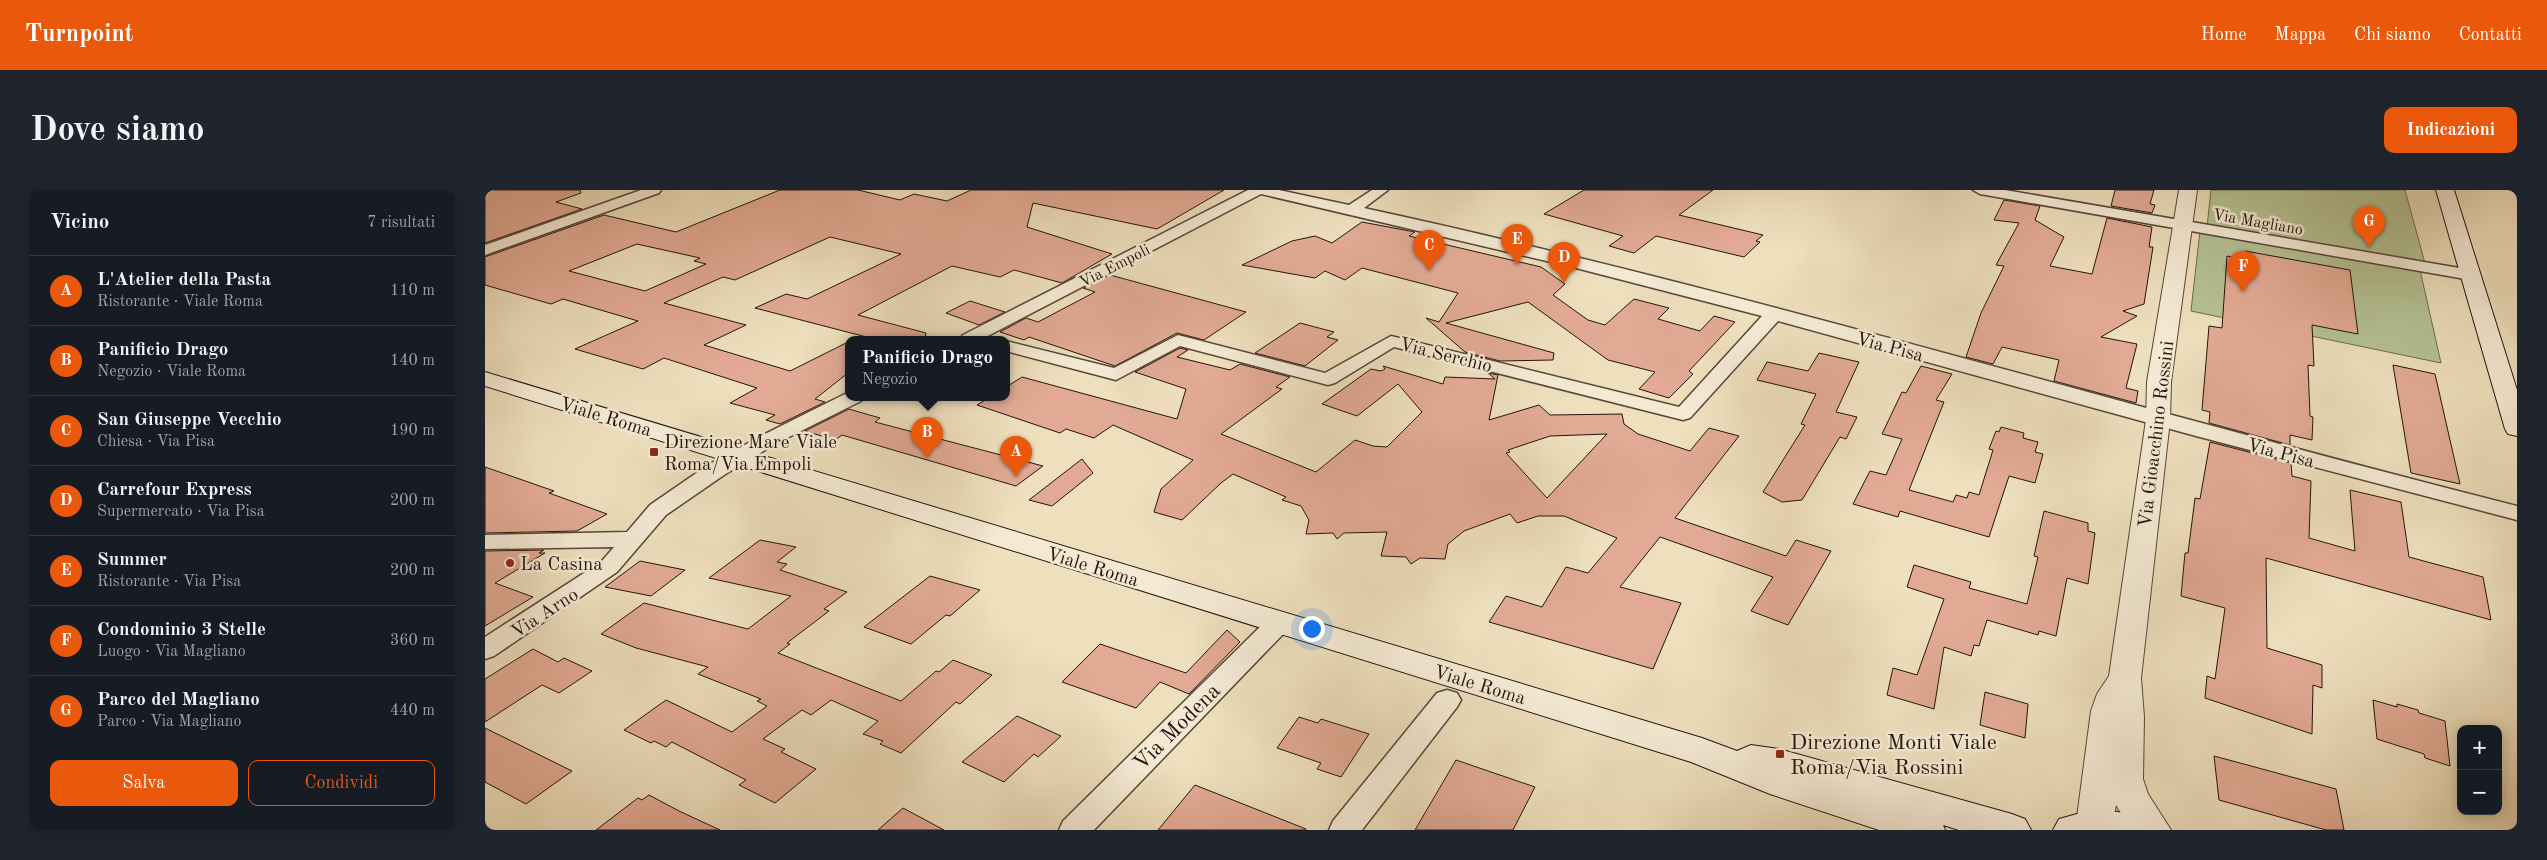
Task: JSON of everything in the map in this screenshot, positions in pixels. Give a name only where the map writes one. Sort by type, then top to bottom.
[{"type":"main road","name":"Via Gioacchino Rossini","points":[[2152,830],[2131,799],[2125,779],[2127,718],[2125,678],[2157,420],[2159,382],[2188,190]]},
{"type":"main road","points":[[2445,190],[2517,429]]},
{"type":"main road","name":"Viale Roma","points":[[485,379],[1701,752],[1783,784],[1926,830]]},
{"type":"main road","name":"Via Gioacchino Rossini","points":[[2084,828],[2108,711],[2114,694],[2125,678]]},
{"type":"main road","name":"Viale Roma","points":[[1701,752],[1779,763],[2012,830]]},
{"type":"main road","points":[[2084,828],[2132,830]]},
{"type":"street","points":[[485,250],[654,190]]},
{"type":"street","name":"Via Pisa","points":[[1259,190],[1503,243],[1775,314],[2157,420],[2517,513]]},
{"type":"street","name":"Via Empoli","points":[[979,336],[1259,190]]},
{"type":"street","points":[[1353,209],[1381,190]]},
{"type":"street","name":"Via Magliano","points":[[1980,190],[2471,275]]},
{"type":"street","name":"Via Serchio","points":[[1010,347],[1116,374],[1177,340],[1328,379],[1391,340],[1683,414],[1775,314]]},
{"type":"street","points":[[737,457],[846,401]]},
{"type":"street","name":"Via Arno","points":[[485,650],[609,567],[658,510],[737,457]]},
{"type":"street","points":[[485,542],[632,539]]},
{"type":"street","name":"Via Modena","points":[[1073,830],[1279,623]]},
{"type":"street","points":[[1344,830],[1447,700]]},
{"type":"green space","points":[[2211,190],[2405,190],[2426,267],[2207,227]]},
{"type":"green space","points":[[2200,231],[2420,270],[2441,363],[2191,311]]},
{"type":"building","points":[[485,190],[580,190],[581,193],[556,202],[582,209],[485,243]]},
{"type":"building","points":[[780,190],[858,190],[900,200],[914,194],[947,201],[971,190],[1224,190],[1157,229],[1033,203],[1027,227],[1112,254],[1062,283],[1014,270],[1000,277],[952,266],[858,315],[926,333],[926,336],[862,336],[755,308],[786,294],[807,299],[901,254],[830,237],[735,280],[723,277],[664,303],[746,325],[704,345],[790,371],[845,344],[845,375],[815,399],[825,402],[780,424],[766,420],[775,415],[730,403],[757,388],[664,358],[643,369],[575,349],[638,321],[563,299],[551,304],[485,285],[485,257],[604,215],[676,232]],"holes":[[[637,244],[700,258],[694,261],[706,264],[645,291],[569,271]]]},
{"type":"building","points":[[1584,190],[1713,190],[1679,215],[1763,235],[1756,241],[1760,242],[1744,257],[1656,236],[1634,253],[1609,246],[1623,236],[1544,214]]},
{"type":"building","points":[[2115,190],[2154,190],[2150,204],[2155,205],[2152,213],[2111,206]]},
{"type":"building","points":[[2004,200],[2040,206],[2035,220],[2064,237],[2050,266],[2092,274],[2107,218],[2152,227],[2149,247],[2153,247],[2144,304],[2123,311],[2137,316],[2101,337],[2137,344],[2126,388],[2138,391],[2136,403],[2054,381],[2059,360],[2002,347],[1993,364],[1966,357],[1981,313],[2004,266],[1996,265],[2019,223],[1994,220]]},
{"type":"building","points":[[1362,222],[1415,232],[1409,236],[1541,267],[1565,284],[1553,295],[1588,320],[1605,325],[1634,299],[1669,308],[1658,319],[1700,331],[1714,316],[1735,322],[1689,371],[1693,374],[1669,398],[1639,389],[1655,372],[1608,360],[1528,302],[1446,323],[1554,353],[1553,360],[1500,361],[1465,352],[1426,318],[1439,322],[1458,293],[1362,268],[1345,280],[1325,271],[1315,278],[1242,265],[1292,241],[1315,236],[1332,243]]},
{"type":"building","points":[[2245,251],[2350,270],[2358,334],[2312,325],[2314,366],[2308,365],[2310,416],[2313,417],[2312,440],[2290,435],[2290,445],[2209,423],[2210,412],[2202,410],[2209,326],[2222,328],[2227,256],[2245,260]]},
{"type":"building","points":[[1110,275],[1246,312],[1204,340],[1177,333],[1115,366],[1029,337],[1024,340],[1000,332],[1026,318],[1038,322],[1095,292],[1083,288]]},
{"type":"building","points":[[970,301],[1005,312],[979,325],[946,313]]},
{"type":"building","points":[[1300,323],[1334,332],[1327,337],[1338,340],[1305,366],[1255,353]]},
{"type":"building","points":[[1180,348],[1188,350],[1177,357],[1230,370],[1240,364],[1290,377],[1276,387],[1282,389],[1221,434],[1316,472],[1355,440],[1373,446],[1387,447],[1422,412],[1398,384],[1357,416],[1322,404],[1371,369],[1381,371],[1385,369],[1383,366],[1443,384],[1445,377],[1495,379],[1488,373],[1498,375],[1489,420],[1539,405],[1550,415],[1622,414],[1624,424],[1638,434],[1690,451],[1709,428],[1739,436],[1675,518],[1786,556],[1796,540],[1831,551],[1788,625],[1751,611],[1773,577],[1660,537],[1620,587],[1681,603],[1653,669],[1489,622],[1506,596],[1542,607],[1566,567],[1588,573],[1617,538],[1564,516],[1538,516],[1517,523],[1510,514],[1464,531],[1448,544],[1445,559],[1420,558],[1411,564],[1406,557],[1381,556],[1387,532],[1344,533],[1337,539],[1333,533],[1306,534],[1309,520],[1301,506],[1282,500],[1286,497],[1233,474],[1182,520],[1154,512],[1161,489],[1193,460],[1113,425],[1094,438],[1066,429],[1060,433],[977,405],[984,401],[1010,401],[1010,384],[1022,377],[1177,419],[1186,389],[1135,372]],"holes":[[[1607,434],[1547,498],[1506,453],[1510,452],[1508,450],[1550,436]]]},
{"type":"building","points":[[1819,353],[1859,362],[1836,412],[1857,417],[1846,439],[1840,437],[1802,500],[1782,502],[1763,492],[1805,425],[1801,424],[1816,394],[1757,380],[1767,362],[1808,371]]},
{"type":"building","points":[[2393,365],[2435,374],[2460,484],[2411,473]]},
{"type":"building","points":[[1921,366],[1952,374],[1936,400],[1944,402],[1909,490],[1953,502],[1956,495],[1967,498],[1969,492],[1979,495],[1993,450],[1989,449],[1996,431],[1999,432],[2001,427],[2024,433],[2023,438],[2038,442],[2035,452],[2043,454],[2035,483],[2009,476],[1989,537],[1900,511],[1898,517],[1853,504],[1870,471],[1886,475],[1902,439],[1882,434],[1902,392],[1906,393]]},
{"type":"building","points":[[849,409],[880,418],[875,422],[1043,466],[1016,486],[842,435],[835,440],[805,431]]},
{"type":"building","points":[[2210,442],[2291,463],[2292,476],[2311,481],[2309,538],[2355,551],[2350,490],[2401,502],[2409,557],[2483,577],[2491,620],[2266,558],[2267,648],[2322,665],[2322,688],[2313,685],[2312,734],[2205,698],[2207,676],[2215,679],[2225,608],[2181,596],[2185,553],[2188,553],[2195,498],[2200,499]]},
{"type":"building","points":[[1082,459],[1093,473],[1052,506],[1029,500]]},
{"type":"building","points":[[485,467],[554,491],[549,493],[607,514],[577,531],[485,533]]},
{"type":"building","points":[[2044,511],[2088,523],[2088,531],[2095,533],[2088,584],[2067,578],[2056,636],[2039,631],[2038,635],[1987,620],[1979,646],[1974,645],[1971,656],[1944,647],[1934,709],[1887,695],[1893,668],[1917,675],[1944,599],[1907,587],[1914,565],[1971,582],[1969,588],[2027,604],[2038,557],[2034,556]]},
{"type":"building","points":[[760,540],[796,547],[777,562],[787,564],[780,570],[847,592],[824,609],[829,611],[787,643],[790,644],[778,653],[901,701],[936,671],[939,672],[953,660],[992,675],[960,704],[956,702],[901,753],[880,744],[883,741],[863,734],[878,721],[831,700],[811,715],[802,710],[763,739],[785,749],[781,752],[816,769],[775,803],[739,785],[746,780],[672,742],[666,747],[654,741],[651,743],[624,730],[666,700],[732,732],[767,706],[757,701],[761,699],[698,674],[708,667],[636,648],[601,634],[644,603],[748,629],[791,596],[709,578]]},
{"type":"building","points":[[544,550],[539,553],[545,553],[495,583],[533,597],[485,626],[485,551]]},
{"type":"building","points":[[640,561],[685,570],[651,596],[605,587]]},
{"type":"building","points":[[930,576],[980,590],[950,616],[946,615],[911,644],[864,627]]},
{"type":"building","points":[[1227,630],[1240,642],[1189,694],[1160,682],[1136,708],[1062,682],[1100,644],[1186,673]]},
{"type":"building","points":[[533,649],[558,662],[564,658],[592,671],[559,693],[542,685],[485,722],[485,679]]},
{"type":"building","points":[[1985,692],[2028,704],[2025,738],[1980,725]]},
{"type":"building","points":[[2373,700],[2397,707],[2397,704],[2418,710],[2419,713],[2445,721],[2450,766],[2425,758],[2424,754],[2377,739]]},
{"type":"building","points":[[1017,716],[1061,736],[1038,757],[1034,754],[1004,782],[962,762]]},
{"type":"building","points":[[1299,717],[1318,723],[1321,719],[1369,734],[1341,777],[1317,769],[1321,763],[1277,748]]},
{"type":"building","points":[[485,728],[572,771],[526,804],[485,782]]},
{"type":"building","points":[[2214,756],[2336,789],[2344,830],[2326,830],[2219,800]]},
{"type":"building","points":[[1456,760],[1535,787],[1513,830],[1415,830]]},
{"type":"building","points":[[1195,785],[1306,829],[1306,830],[1158,830]]},
{"type":"building","points":[[649,795],[720,830],[596,830],[638,798],[642,800]]},
{"type":"building","points":[[903,808],[944,830],[878,830]]},
{"type":"place","name":"Parco del Magliano","points":[[2369,247]]},
{"type":"place","name":"Summer","points":[[1517,265]]},
{"type":"place","name":"San Giuseppe Vecchio","points":[[1429,271]]},
{"type":"place","name":"Carrefour Express","points":[[1564,283]]},
{"type":"place","name":"Condominio 3 Stelle","points":[[2243,292]]},
{"type":"place","name":"Direzione Mare Viale Roma/Via Empoli","points":[[654,452]]},
{"type":"place","name":"Panificio Drago","points":[[927,458]]},
{"type":"place","name":"L'Atelier della Pasta","points":[[1016,477]]},
{"type":"place","name":"La Casina","points":[[510,563]]},
{"type":"place","name":"Direzione Monti Viale Roma/Via Rossini","points":[[1780,754]]}]
